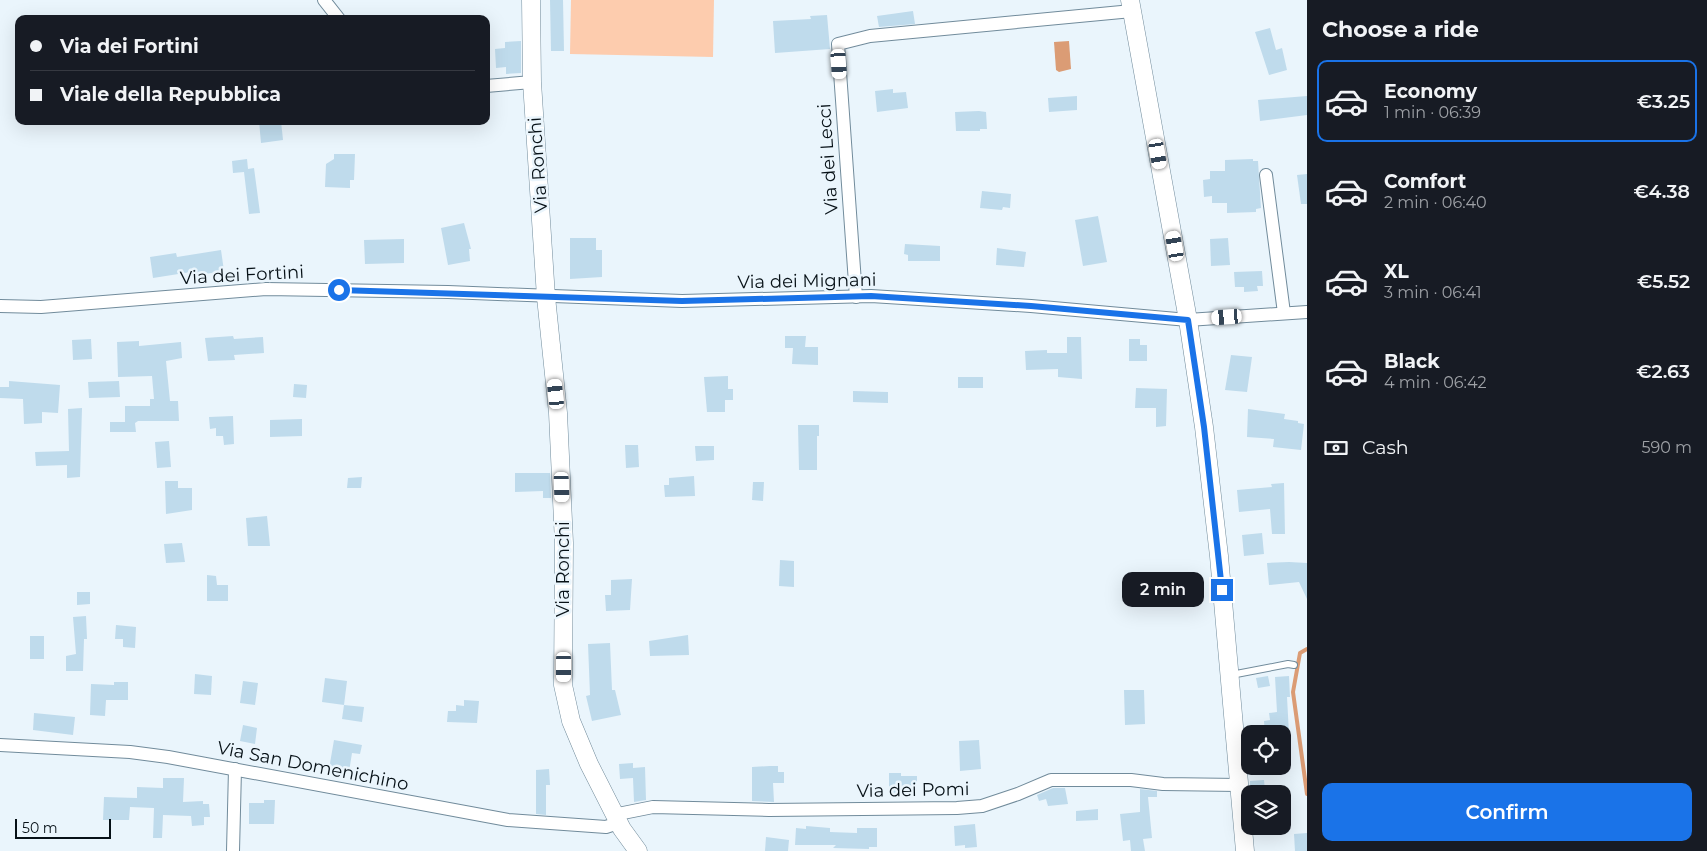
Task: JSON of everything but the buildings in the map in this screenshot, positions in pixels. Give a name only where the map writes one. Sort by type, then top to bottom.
[{"type":"street","points":[[324,0],[336,15]]},
{"type":"street","name":"Via Ronchi","points":[[531,0],[532,82],[546,297],[558,413],[562,493],[564,543],[563,685],[571,721],[589,764],[616,819],[638,851]]},
{"type":"street","points":[[1131,6],[1188,320],[1204,427],[1230,676],[1245,851]]},
{"type":"street","name":"Via dei Lecci","points":[[856,297],[838,44],[870,36],[1131,6]]},
{"type":"street","points":[[490,86],[532,82]]},
{"type":"street","points":[[1266,175],[1284,313]]},
{"type":"street","name":"Via dei Fortini","points":[[0,306],[41,307],[266,289],[448,292],[546,297]]},
{"type":"street","name":"Via dei Mignani","points":[[546,297],[682,301],[856,297],[1031,306],[1188,320],[1307,312]]},
{"type":"street","name":"Via San Domenichino","points":[[0,745],[130,752],[235,769],[508,820],[606,827],[616,819]]},
{"type":"street","points":[[233,851],[235,769]]},
{"type":"street","name":"Via dei Pomi","points":[[616,819],[653,807],[769,810],[957,808],[982,806],[1051,780],[1131,780],[1163,784],[1239,785]]},
{"type":"lane","points":[[1230,676],[1288,664],[1294,665]]},
{"type":"shaded area","points":[[571,0],[714,0],[713,57],[570,54]]},
{"type":"shaded area","points":[[1069,41],[1071,69],[1059,72],[1056,70],[1054,42]]},
{"type":"waterway","points":[[1307,649],[1300,653],[1293,692],[1307,794]]},
{"type":"route","points":[[339,290],[682,301],[871,296],[1031,306],[1188,320],[1204,427],[1222,590]]}]
